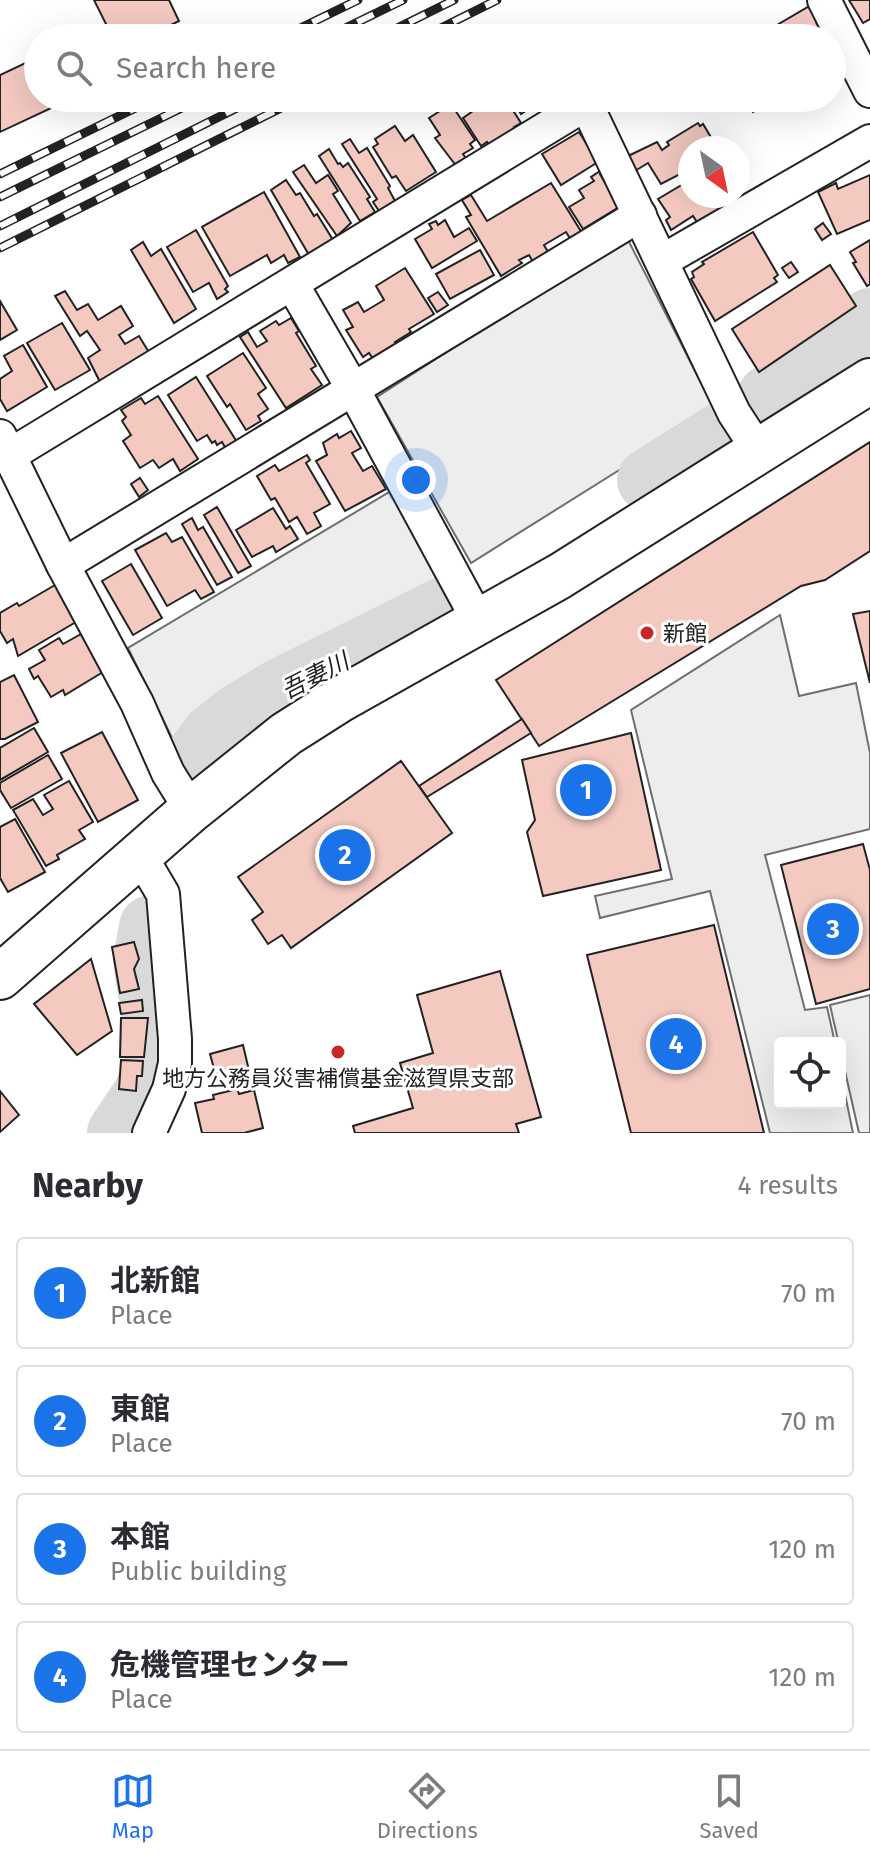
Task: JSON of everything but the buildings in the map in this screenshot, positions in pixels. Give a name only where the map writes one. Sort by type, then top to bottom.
[{"type":"street","points":[[824,0],[836,24]]},
{"type":"street","points":[[846,44],[870,91]]},
{"type":"street","points":[[191,810],[168,773],[137,703],[63,565],[5,446],[292,284],[573,112]]},
{"type":"street","points":[[590,112],[747,433]]},
{"type":"street","points":[[662,261],[870,141]]},
{"type":"street","points":[[63,565],[640,215]]},
{"type":"street","points":[[292,284],[353,389],[479,622]]},
{"type":"street","points":[[4,961],[140,855],[286,734],[341,699],[560,576],[747,433],[870,381]]},
{"type":"street","points":[[140,855],[163,894],[175,1039],[175,1063],[169,1089],[149,1133]]},
{"type":"shaded area","points":[[626,236],[715,410],[471,563],[377,397]]},
{"type":"shaded area","points":[[391,491],[440,582],[350,634],[279,662],[218,696],[173,740],[128,648]]},
{"type":"shaded area","points":[[780,615],[799,696],[856,683],[870,753],[870,829],[765,855],[805,1010],[827,1007],[834,1037],[774,1037],[774,1109],[846,1109],[846,1099],[853,1133],[770,1133],[710,891],[600,918],[595,896],[672,879],[631,710]]},
{"type":"shaded area","points":[[870,995],[870,1133],[859,1133],[846,1076],[846,1037],[837,1037],[830,1005]]},
{"type":"waterway","name":"吾妻川","points":[[769,397],[850,340],[870,320]]},
{"type":"waterway","name":"吾妻川","points":[[649,480],[730,429]]},
{"type":"waterway","name":"吾妻川","points":[[193,763],[212,737],[238,716],[281,690],[450,606]]},
{"type":"waterway","name":"吾妻川","points":[[119,1133],[145,1094],[156,1066],[158,1045],[145,961],[151,927]]},
{"type":"railway","points":[[309,24],[358,0]]},
{"type":"railway","points":[[354,24],[403,0]]},
{"type":"railway","points":[[405,24],[454,0]]},
{"type":"railway","points":[[449,24],[497,0]]},
{"type":"railway","points":[[0,174],[127,112]]},
{"type":"railway","points":[[0,197],[173,112]]},
{"type":"railway","points":[[0,226],[229,112]]},
{"type":"railway","points":[[0,248],[273,112]]},
{"type":"place","name":"新館","points":[[647,633]]},
{"type":"place","name":"北新館","points":[[586,790]]},
{"type":"place","name":"東館","points":[[345,855]]},
{"type":"place","name":"本館","points":[[833,929]]},
{"type":"place","name":"危機管理センター","points":[[676,1044]]},
{"type":"place","name":"地方公務員災害補償基金滋賀県支部","points":[[338,1052]]}]
